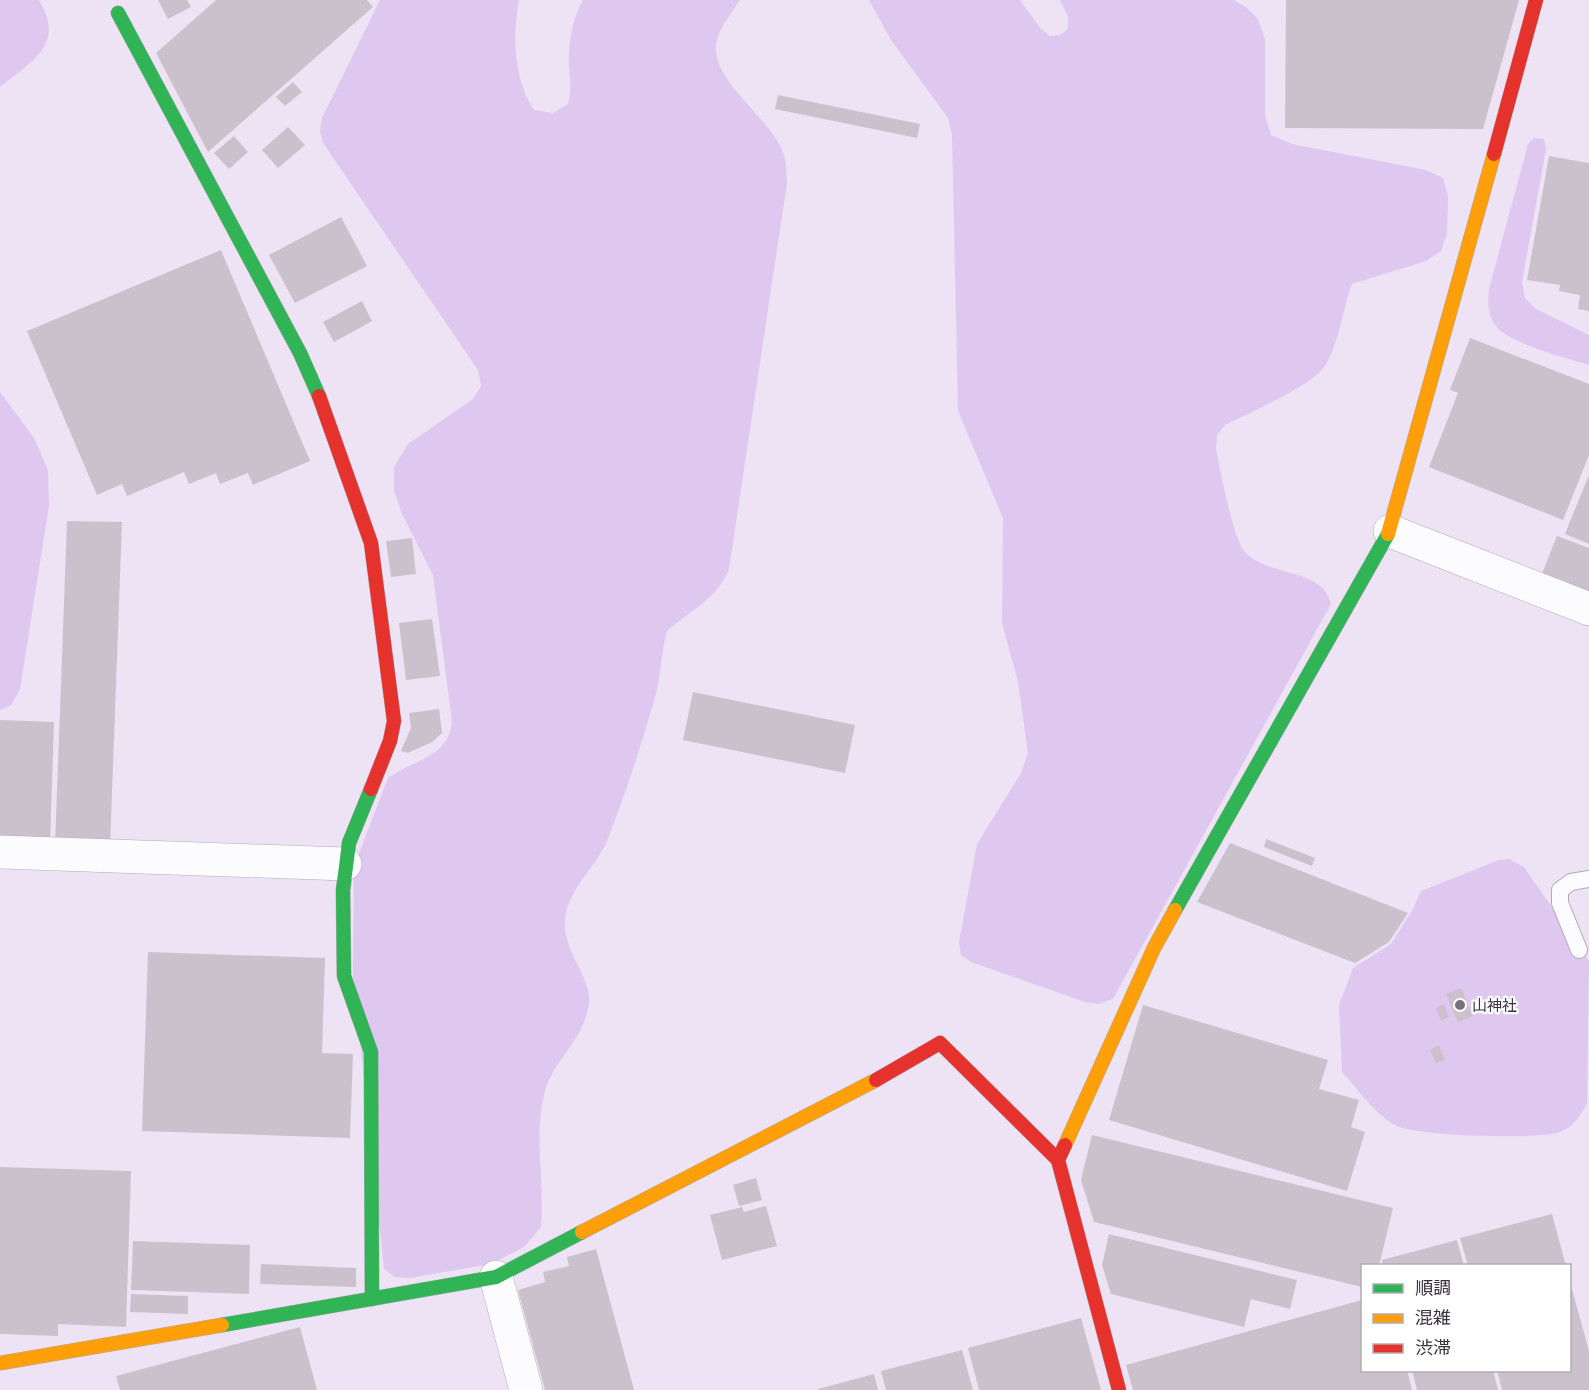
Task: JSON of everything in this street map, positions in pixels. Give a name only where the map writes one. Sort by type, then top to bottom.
[{"type":"street","points":[[1058,1160],[1154,948],[1390,531],[1536,0]]},
{"type":"street","points":[[118,13],[309,371],[362,512],[371,543],[394,721],[390,741],[357,820],[345,864],[344,976],[371,1052],[372,1299]]},
{"type":"street","points":[[1390,531],[1589,609]]},
{"type":"street","points":[[0,852],[345,864]]},
{"type":"street","points":[[0,1363],[496,1277],[913,1061],[940,1043],[1058,1160],[1119,1390]]},
{"type":"street","points":[[496,1277],[526,1390]]},
{"type":"lane","points":[[1579,950],[1560,903],[1560,890],[1571,882],[1589,879]]},
{"type":"shaded area","points":[[0,0],[39,0],[49,29],[42,51],[0,87]]},
{"type":"shaded area","points":[[380,0],[519,0],[515,43],[522,86],[534,110],[553,113],[568,104],[570,41],[573,24],[583,0],[740,0],[719,33],[716,45],[717,60],[734,88],[780,145],[786,162],[787,183],[729,569],[711,596],[667,631],[655,698],[620,806],[602,851],[576,888],[567,909],[565,920],[568,943],[586,983],[589,1002],[582,1027],[556,1068],[545,1091],[540,1125],[541,1227],[524,1247],[491,1264],[410,1278],[395,1277],[384,1269],[353,975],[354,866],[388,778],[437,751],[449,734],[452,722],[433,575],[402,514],[394,491],[394,467],[408,444],[473,399],[481,386],[478,370],[323,143],[320,131],[322,118]]},
{"type":"shaded area","points":[[869,0],[1020,0],[1041,29],[1050,36],[1061,35],[1068,28],[1068,17],[1060,0],[1234,0],[1246,7],[1258,19],[1265,39],[1265,115],[1271,135],[1292,144],[1426,170],[1443,178],[1448,196],[1447,234],[1441,251],[1426,261],[1352,284],[1334,348],[1324,367],[1294,390],[1225,425],[1217,435],[1216,450],[1228,503],[1236,533],[1245,552],[1255,560],[1317,584],[1326,592],[1331,604],[1113,999],[1099,1004],[1085,1002],[971,962],[961,955],[959,942],[977,844],[1021,773],[1028,753],[1018,682],[1002,623],[1003,518],[958,411],[952,134],[948,118],[891,40]]},
{"type":"shaded area","points":[[1534,138],[1544,139],[1546,149],[1522,282],[1525,298],[1536,309],[1589,335],[1589,365],[1512,338],[1495,325],[1489,312],[1489,289],[1528,144]]},
{"type":"shaded area","points":[[0,392],[34,438],[48,470],[49,506],[20,689],[11,705],[0,710]]},
{"type":"shaded area","points":[[1509,859],[1524,867],[1589,961],[1587,1103],[1570,1127],[1548,1134],[1505,1136],[1452,1134],[1397,1126],[1374,1109],[1342,1072],[1339,1005],[1353,968],[1391,944],[1413,909],[1421,891],[1499,860]]},
{"type":"building","points":[[158,0],[187,0],[191,7],[168,19]]},
{"type":"building","points":[[216,0],[367,0],[373,7],[208,152],[156,53]]},
{"type":"building","points":[[1286,0],[1519,0],[1483,129],[1285,128]]},
{"type":"building","points":[[293,82],[302,92],[285,106],[276,97]]},
{"type":"building","points":[[778,95],[920,124],[917,138],[775,109]]},
{"type":"building","points":[[288,127],[305,145],[278,168],[262,150]]},
{"type":"building","points":[[234,136],[248,152],[229,169],[214,153]]},
{"type":"building","points":[[1549,156],[1589,163],[1589,311],[1578,309],[1580,295],[1559,291],[1560,285],[1527,280]]},
{"type":"building","points":[[341,217],[367,266],[295,303],[269,255]]},
{"type":"building","points":[[221,250],[310,461],[253,485],[248,473],[220,484],[216,473],[189,484],[184,472],[127,496],[122,484],[97,495],[27,331]]},
{"type":"building","points":[[362,301],[372,321],[334,342],[323,322]]},
{"type":"building","points":[[1470,338],[1589,384],[1589,455],[1563,520],[1429,467],[1458,393],[1450,390]]},
{"type":"building","points":[[1589,475],[1589,544],[1565,534]]},
{"type":"building","points":[[67,521],[122,522],[110,847],[55,845]]},
{"type":"building","points":[[1557,536],[1589,548],[1589,595],[1541,576]]},
{"type":"building","points":[[412,538],[416,574],[391,577],[386,541]]},
{"type":"building","points":[[432,619],[440,676],[406,680],[399,623]]},
{"type":"building","points":[[693,692],[855,725],[845,773],[683,740]]},
{"type":"building","points":[[439,709],[442,733],[432,742],[408,753],[401,751],[411,728],[409,713]]},
{"type":"building","points":[[0,720],[54,722],[50,844],[0,843]]},
{"type":"building","points":[[1266,839],[1315,858],[1312,866],[1264,847]]},
{"type":"building","points":[[1230,843],[1408,913],[1389,942],[1355,963],[1197,902]]},
{"type":"building","points":[[148,952],[325,958],[322,1053],[353,1054],[350,1138],[142,1131]]},
{"type":"building","name":"山神社","points":[[1461,988],[1473,1016],[1458,1022],[1446,994]]},
{"type":"building","points":[[1444,1004],[1449,1017],[1441,1021],[1436,1008]]},
{"type":"building","points":[[1143,1005],[1328,1060],[1319,1089],[1359,1100],[1351,1127],[1365,1132],[1347,1191],[1109,1120]]},
{"type":"building","points":[[1439,1045],[1445,1060],[1436,1063],[1430,1050]]},
{"type":"building","points":[[1092,1135],[1393,1208],[1379,1264],[1361,1264],[1361,1287],[1094,1222],[1081,1180]]},
{"type":"building","points":[[0,1167],[131,1171],[126,1327],[58,1324],[58,1336],[0,1334]]},
{"type":"building","points":[[756,1178],[762,1200],[739,1206],[733,1185]]},
{"type":"building","points":[[766,1206],[777,1246],[722,1260],[710,1215],[742,1207],[744,1212]]},
{"type":"building","points":[[1552,1214],[1565,1264],[1467,1264],[1460,1238]]},
{"type":"building","points":[[1109,1234],[1297,1280],[1290,1309],[1251,1299],[1244,1327],[1111,1294],[1102,1265]]},
{"type":"building","points":[[1457,1240],[1463,1264],[1383,1264],[1382,1260]]},
{"type":"building","points":[[133,1241],[250,1245],[249,1294],[131,1290]]},
{"type":"building","points":[[596,1249],[634,1390],[545,1390],[518,1290],[545,1282],[543,1272],[569,1266],[567,1257]]},
{"type":"building","points":[[261,1264],[356,1268],[356,1287],[260,1284]]},
{"type":"building","points":[[1571,1286],[1589,1351],[1589,1390],[1502,1390],[1498,1372],[1571,1372]]},
{"type":"building","points":[[131,1294],[188,1296],[188,1314],[130,1312]]},
{"type":"building","points":[[1361,1300],[1361,1372],[1408,1372],[1412,1390],[1133,1390],[1126,1365]]},
{"type":"building","points":[[1081,1318],[1101,1390],[979,1390],[968,1348]]},
{"type":"building","points":[[300,1327],[317,1390],[120,1390],[116,1376]]},
{"type":"building","points":[[962,1350],[973,1390],[886,1390],[881,1371]]},
{"type":"building","points":[[1412,1372],[1494,1372],[1498,1390],[1417,1390]]},
{"type":"building","points":[[874,1374],[878,1390],[818,1390],[818,1389]]},
{"type":"traffic: fast","points":[[118,13],[300,353],[319,396]]},
{"type":"traffic: fast","points":[[1175,910],[1388,534]]},
{"type":"traffic: fast","points":[[371,789],[349,843],[343,890],[344,976],[371,1052],[372,1299]]},
{"type":"traffic: fast","points":[[222,1325],[496,1277],[582,1232]]},
{"type":"traffic: slow","points":[[1388,534],[1494,154]]},
{"type":"traffic: slow","points":[[1065,1145],[1154,948],[1175,910]]},
{"type":"traffic: slow","points":[[582,1232],[876,1080]]},
{"type":"traffic: slow","points":[[0,1363],[222,1325]]},
{"type":"traffic: jam","points":[[1494,154],[1536,0]]},
{"type":"traffic: jam","points":[[319,396],[371,543],[394,721],[390,741],[371,789]]},
{"type":"traffic: jam","points":[[876,1080],[940,1043],[1058,1160]]},
{"type":"traffic: jam","points":[[1065,1145],[1058,1160],[1119,1390]]},
{"type":"place","name":"山神社","points":[[1460,1005]]}]
